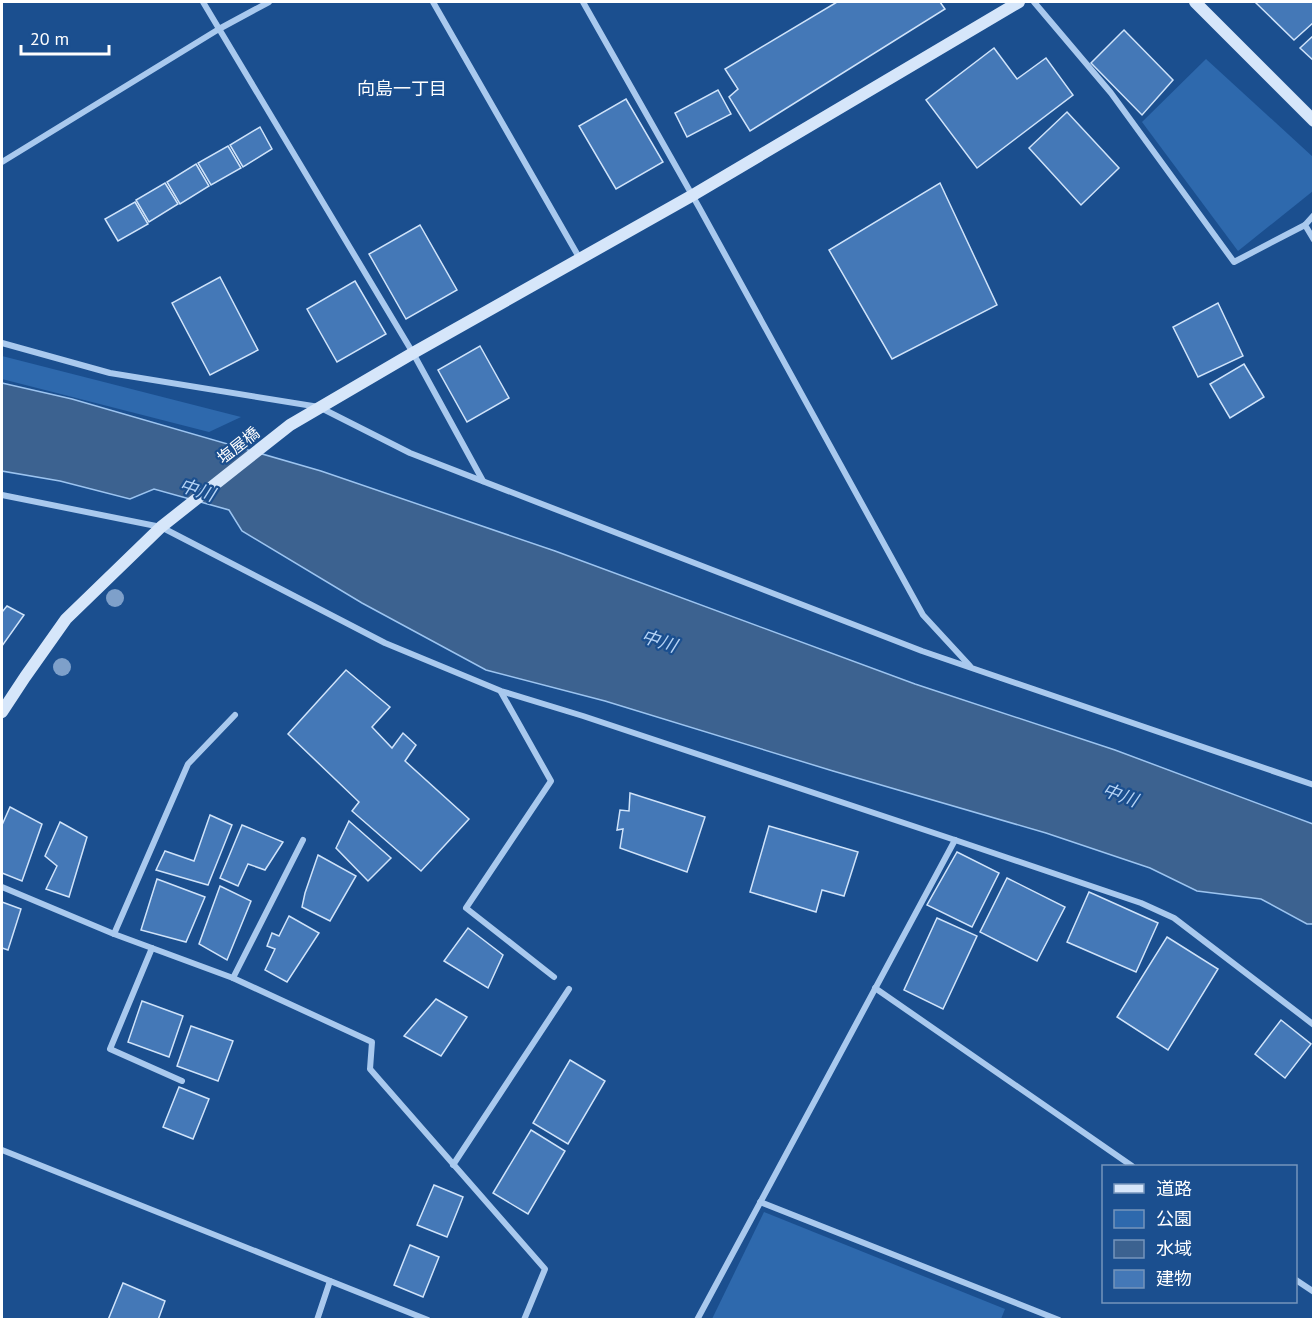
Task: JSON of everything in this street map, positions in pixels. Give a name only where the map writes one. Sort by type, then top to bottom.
[{"type":"street","points":[[203,2],[413,353],[483,481]]},
{"type":"street","points":[[2,162],[219,29],[268,2]]},
{"type":"street","points":[[433,2],[580,259]]},
{"type":"street","points":[[583,2],[693,195],[923,615],[971,667]]},
{"type":"street","name":"塩屋橋","points":[[2,712],[66,619],[177,513],[290,425],[693,195],[1019,2]]},
{"type":"street","points":[[1034,2],[1111,93],[1234,262],[1305,225],[1314,215]]},
{"type":"street","points":[[1195,2],[1314,121]]},
{"type":"street","points":[[1305,225],[1314,240]]},
{"type":"street","points":[[2,337],[3,344],[110,374],[319,407],[410,453],[922,651],[1314,785]]},
{"type":"street","points":[[2,495],[161,527],[385,643],[501,692],[583,716],[1141,903],[1174,918],[1314,1025]]},
{"type":"street","points":[[501,692],[551,781],[466,908],[554,977]]},
{"type":"street","points":[[114,934],[188,764],[235,715]]},
{"type":"street","points":[[232,978],[303,840]]},
{"type":"street","points":[[697,1320],[955,840]]},
{"type":"street","points":[[2,887],[114,934],[232,978],[372,1042],[370,1069],[545,1269],[524,1320]]},
{"type":"street","points":[[152,948],[110,1049],[182,1081]]},
{"type":"street","points":[[875,988],[1129,1165]]},
{"type":"street","points":[[453,1165],[569,989]]},
{"type":"street","points":[[2,1150],[428,1320]]},
{"type":"street","points":[[760,1202],[1059,1320]]},
{"type":"street","points":[[317,1320],[330,1281]]},
{"type":"street","points":[[1297,1281],[1314,1293]]},
{"type":"green space","points":[[1206,59],[1313,157],[1313,191],[1238,251],[1142,122]]},
{"type":"green space","points":[[2,356],[241,417],[209,432],[2,379]]},
{"type":"green space","points":[[764,1212],[1005,1309],[1001,1319],[712,1319]]},
{"type":"water","name":"中川","points":[[2,383],[72,399],[321,471],[555,551],[915,684],[1115,750],[1313,824],[1313,924],[1307,924],[1261,899],[1197,891],[1150,868],[1046,833],[605,701],[486,670],[362,603],[242,531],[229,510],[154,489],[130,499],[60,481],[2,471]]},
{"type":"building","points":[[837,2],[940,2],[945,9],[750,131],[729,97],[738,89],[725,69]]},
{"type":"building","points":[[1255,2],[1314,2],[1314,22],[1294,40]]},
{"type":"building","points":[[1124,30],[1173,80],[1142,115],[1091,63]]},
{"type":"building","points":[[1314,35],[1314,61],[1300,48]]},
{"type":"building","points":[[994,48],[1017,79],[1046,58],[1073,95],[977,168],[926,100]]},
{"type":"building","points":[[718,90],[731,114],[687,137],[675,113]]},
{"type":"building","points":[[626,99],[663,162],[616,189],[579,126]]},
{"type":"building","points":[[1067,112],[1119,168],[1081,205],[1029,148]]},
{"type":"building","points":[[260,127],[272,149],[243,167],[230,145]]},
{"type":"building","points":[[228,146],[241,168],[211,185],[198,163]]},
{"type":"building","points":[[196,164],[209,186],[180,204],[167,182]]},
{"type":"building","points":[[165,183],[178,204],[149,222],[136,200]]},
{"type":"building","points":[[940,183],[997,305],[892,359],[829,250]]},
{"type":"building","points":[[135,202],[148,224],[118,241],[105,219]]},
{"type":"building","points":[[420,225],[457,290],[406,319],[369,254]]},
{"type":"building","points":[[220,277],[258,350],[210,375],[172,303]]},
{"type":"building","points":[[355,281],[386,334],[337,362],[307,309]]},
{"type":"building","points":[[1218,303],[1243,356],[1198,377],[1173,327]]},
{"type":"building","points":[[480,346],[509,398],[467,422],[438,370]]},
{"type":"building","points":[[1244,364],[1264,397],[1230,418],[1210,384]]},
{"type":"building","points":[[7,606],[24,615],[2,646],[2,612]]},
{"type":"building","points":[[346,670],[390,707],[372,727],[392,748],[403,733],[416,745],[405,761],[469,819],[421,871],[352,811],[359,802],[288,734]]},
{"type":"building","points":[[630,793],[705,817],[687,872],[620,848],[623,829],[617,830],[620,810],[629,811]]},
{"type":"building","points":[[10,807],[42,824],[22,881],[2,873],[2,825]]},
{"type":"building","points":[[210,815],[232,825],[208,885],[156,870],[165,851],[194,861]]},
{"type":"building","points":[[349,821],[391,858],[368,881],[336,848]]},
{"type":"building","points":[[60,822],[87,837],[69,897],[46,889],[57,866],[45,856]]},
{"type":"building","points":[[242,825],[283,842],[265,870],[248,864],[238,886],[220,878]]},
{"type":"building","points":[[769,826],[858,852],[844,896],[822,890],[816,912],[750,892]]},
{"type":"building","points":[[957,852],[999,873],[972,927],[927,905]]},
{"type":"building","points":[[318,855],[356,876],[330,921],[302,907]]},
{"type":"building","points":[[1007,878],[1065,907],[1037,961],[980,932]]},
{"type":"building","points":[[157,879],[205,897],[186,942],[141,930]]},
{"type":"building","points":[[220,886],[251,901],[227,960],[199,944]]},
{"type":"building","points":[[1089,892],[1158,923],[1136,972],[1067,942]]},
{"type":"building","points":[[2,902],[21,909],[8,950],[2,948]]},
{"type":"building","points":[[289,916],[319,933],[287,982],[265,970],[275,949],[267,946],[272,933],[279,936]]},
{"type":"building","points":[[937,918],[977,936],[943,1009],[904,990]]},
{"type":"building","points":[[468,928],[503,955],[488,988],[444,961]]},
{"type":"building","points":[[1167,937],[1218,969],[1168,1050],[1117,1017]]},
{"type":"building","points":[[436,999],[467,1017],[441,1056],[404,1036]]},
{"type":"building","points":[[142,1001],[183,1016],[169,1057],[128,1042]]},
{"type":"building","points":[[1281,1020],[1311,1044],[1285,1078],[1255,1054]]},
{"type":"building","points":[[191,1026],[233,1041],[218,1081],[177,1066]]},
{"type":"building","points":[[570,1060],[605,1081],[568,1144],[533,1123]]},
{"type":"building","points":[[179,1087],[209,1099],[193,1139],[163,1127]]},
{"type":"building","points":[[531,1130],[565,1151],[528,1214],[493,1193]]},
{"type":"building","points":[[434,1185],[463,1197],[447,1237],[417,1225]]},
{"type":"building","points":[[410,1245],[439,1257],[423,1297],[394,1285]]},
{"type":"building","points":[[123,1283],[165,1301],[158,1320],[108,1320]]},
{"type":"district","name":"向島一丁目","points":[[402,89]]}]
